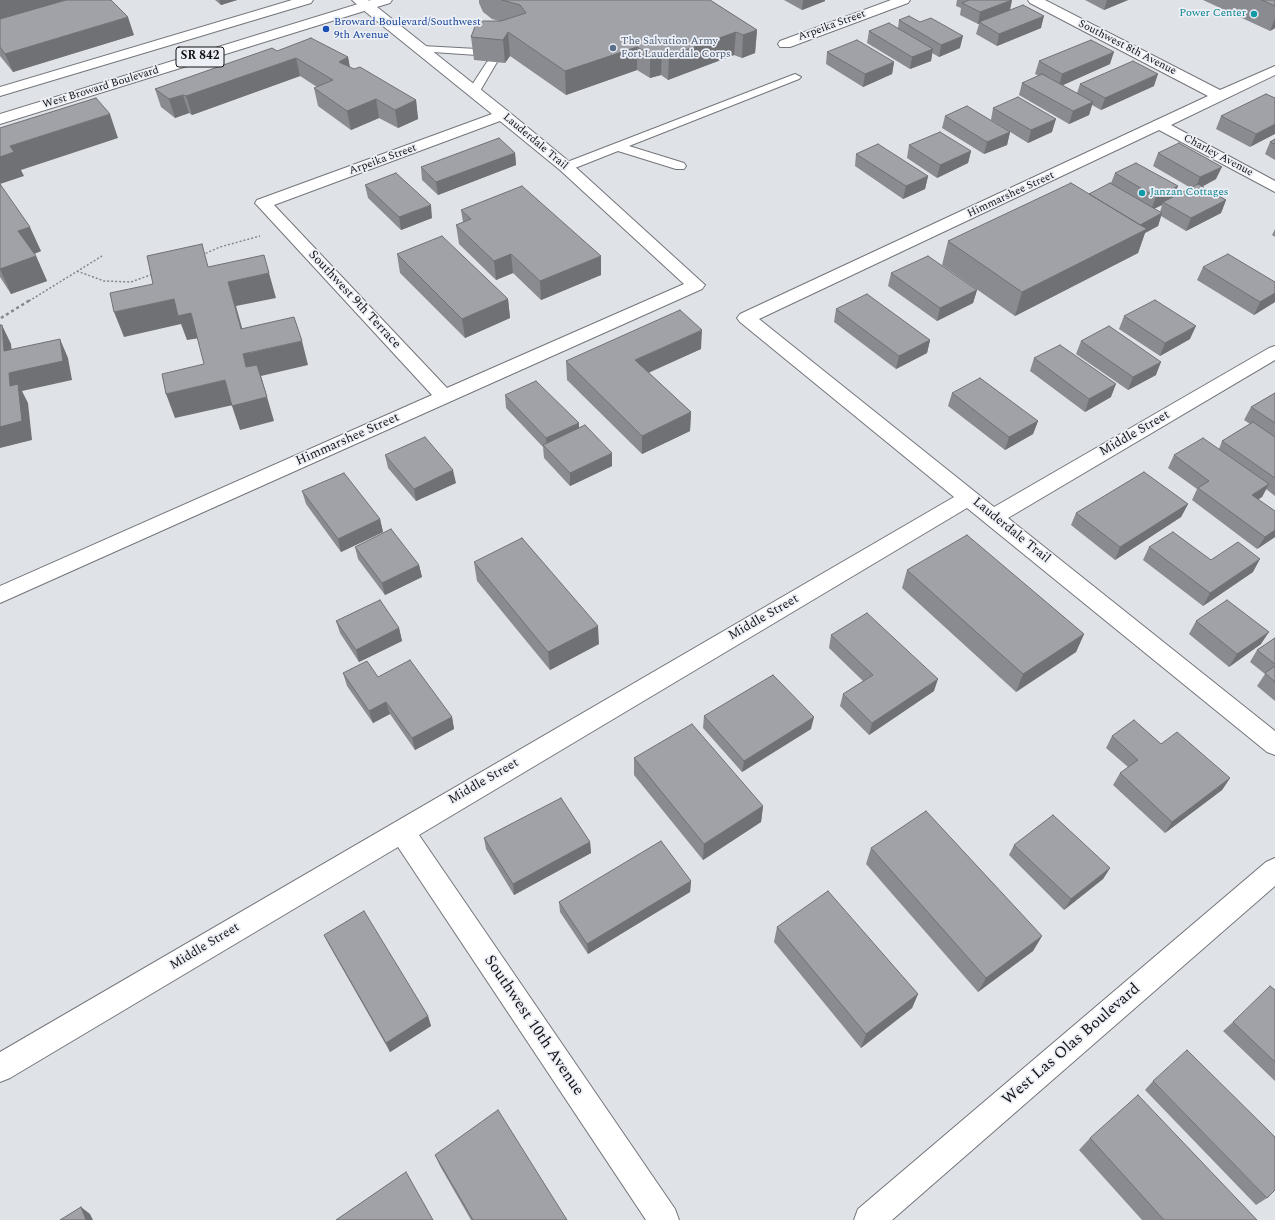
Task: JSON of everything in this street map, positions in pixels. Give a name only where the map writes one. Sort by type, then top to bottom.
[{"type":"street","name":"West Broward Boulevard","points":[[0,92],[306,0]]},
{"type":"street","name":"West Broward Boulevard","points":[[0,119],[363,3],[385,0]]},
{"type":"street","name":"Arpeika Street","points":[[784,44],[903,0]]},
{"type":"street","name":"Southwest 8th Avenue","points":[[1035,0],[1220,96]]},
{"type":"street","name":"Lauderdale Trail","points":[[363,3],[504,115],[566,167],[696,286]]},
{"type":"street","name":"Himmarshee Street","points":[[746,318],[1275,70]]},
{"type":"street","name":"Arpeika Street","points":[[263,203],[504,115]]},
{"type":"street","name":"Charley Avenue","points":[[1160,125],[1275,187]]},
{"type":"street","name":"Southwest 9th Terrace","points":[[263,203],[444,397]]},
{"type":"street","name":"Himmarshee Street","points":[[0,595],[696,286]]},
{"type":"street","name":"Lauderdale Trail","points":[[746,318],[1275,745]]},
{"type":"street","name":"Middle Street","points":[[994,517],[1275,352]]},
{"type":"street","name":"Middle Street","points":[[0,1068],[969,497]]},
{"type":"street","name":"Southwest 10th Avenue","points":[[402,831],[664,1220]]},
{"type":"street","name":"West Las Olas Boulevard","points":[[869,1220],[1275,870]]},
{"type":"lane","points":[[422,49],[477,52]]},
{"type":"lane","points":[[474,91],[492,62]]},
{"type":"lane","points":[[566,167],[618,148],[795,77]]},
{"type":"lane","points":[[618,148],[680,166]]},
{"type":"path","points":[[200,256],[220,247],[258,238],[261,234],[258,231]]},
{"type":"path","points":[[0,319],[102,256]]},
{"type":"path","points":[[77,271],[104,281],[131,282],[159,272]]},
{"type":"building","points":[[66,0],[111,0],[128,17],[5,54],[0,47],[0,19]]},
{"type":"building","name":"The Salvation Army Fort Lauderdale Corps","points":[[502,0],[710,0],[757,30],[743,35],[736,32],[669,56],[662,51],[650,54],[637,47],[565,71],[508,32],[503,40],[471,37],[477,21],[501,21],[526,13],[520,5]]},
{"type":"building","points":[[969,0],[1012,0],[980,12],[962,3]]},
{"type":"building","points":[[1262,0],[1275,0],[1275,6]]},
{"type":"building","points":[[1023,5],[1044,16],[999,34],[979,22]]},
{"type":"building","points":[[909,16],[920,22],[931,18],[963,36],[941,45],[899,20]]},
{"type":"building","points":[[889,23],[933,49],[912,57],[869,31]]},
{"type":"building","points":[[311,38],[348,57],[339,62],[354,69],[360,67],[416,100],[395,110],[376,99],[347,111],[314,88],[333,80],[296,58],[186,96],[183,95],[169,99],[155,89],[272,48],[277,51]]},
{"type":"building","points":[[857,40],[894,62],[865,74],[827,52]]},
{"type":"building","points":[[1091,40],[1114,52],[1062,74],[1039,61]]},
{"type":"building","points":[[1133,61],[1158,74],[1105,98],[1080,84]]},
{"type":"building","points":[[1042,74],[1093,102],[1073,111],[1022,83]]},
{"type":"building","points":[[1266,94],[1275,98],[1275,124],[1256,134],[1221,116]]},
{"type":"building","points":[[1018,97],[1056,119],[1031,130],[993,108]]},
{"type":"building","points":[[96,98],[110,114],[10,146],[14,152],[0,157],[0,128]]},
{"type":"building","points":[[967,106],[1010,132],[987,142],[945,116]]},
{"type":"building","points":[[940,132],[971,151],[940,165],[909,145]]},
{"type":"building","points":[[499,138],[515,153],[436,182],[421,167]]},
{"type":"building","points":[[1275,139],[1275,144],[1270,142]]},
{"type":"building","points":[[1179,143],[1222,167],[1200,177],[1158,153]]},
{"type":"building","points":[[878,144],[928,176],[906,186],[856,154]]},
{"type":"building","points":[[1136,163],[1178,186],[1156,197],[1115,173]]},
{"type":"building","points":[[396,173],[431,205],[399,217],[365,185]]},
{"type":"building","points":[[1071,183],[1147,229],[1022,292],[948,241]]},
{"type":"building","points":[[1110,183],[1162,213],[1140,225],[1089,194]]},
{"type":"building","points":[[0,184],[30,227],[18,231],[36,256],[0,269]]},
{"type":"building","points":[[1198,184],[1226,200],[1191,218],[1163,202]]},
{"type":"building","points":[[522,186],[601,256],[540,281],[511,254],[494,261],[456,225],[471,219],[461,210]]},
{"type":"building","points":[[442,236],[508,299],[462,319],[397,254]]},
{"type":"building","points":[[202,244],[208,267],[264,255],[269,273],[228,282],[241,329],[294,317],[302,341],[243,354],[246,367],[257,365],[267,397],[232,406],[225,380],[166,394],[162,374],[204,364],[191,313],[178,316],[174,299],[114,312],[110,293],[153,284],[147,256]]},
{"type":"building","points":[[1228,254],[1275,282],[1275,293],[1260,302],[1203,267]]},
{"type":"building","points":[[928,256],[977,290],[940,308],[891,273]]},
{"type":"building","points":[[867,294],[930,340],[899,356],[836,309]]},
{"type":"building","points":[[1155,300],[1196,326],[1165,343],[1124,316]]},
{"type":"building","points":[[680,310],[702,330],[635,360],[691,412],[642,436],[566,361]]},
{"type":"building","points":[[0,325],[2,325],[4,351],[60,339],[63,361],[9,373],[10,386],[18,384],[22,421],[0,427]]},
{"type":"building","points":[[1109,326],[1161,362],[1133,377],[1081,341]]},
{"type":"building","points":[[1060,345],[1116,384],[1089,399],[1034,358]]},
{"type":"building","points":[[980,378],[1038,421],[1009,437],[952,393]]},
{"type":"building","points":[[536,381],[579,423],[546,438],[505,395]]},
{"type":"building","points":[[1275,393],[1275,423],[1251,407]]},
{"type":"building","points":[[1253,422],[1275,437],[1275,478],[1222,441]]},
{"type":"building","points":[[585,425],[612,453],[570,473],[543,445]]},
{"type":"building","points":[[425,437],[453,470],[414,489],[385,455]]},
{"type":"building","points":[[1203,438],[1269,484],[1252,495],[1275,511],[1275,530],[1265,537],[1198,488],[1209,481],[1174,455]]},
{"type":"building","points":[[1144,472],[1188,504],[1120,547],[1076,513]]},
{"type":"building","points":[[344,473],[380,519],[338,539],[302,491]]},
{"type":"building","points":[[391,529],[419,565],[382,583],[355,547]]},
{"type":"building","points":[[1173,532],[1211,560],[1238,542],[1260,559],[1210,593],[1149,547]]},
{"type":"building","points":[[967,535],[1084,634],[1023,674],[907,570]]},
{"type":"building","points":[[522,538],[598,626],[548,652],[474,562]]},
{"type":"building","points":[[380,600],[399,628],[356,650],[336,621]]},
{"type":"building","points":[[1227,600],[1269,632],[1237,654],[1196,621]]},
{"type":"building","points":[[867,613],[938,679],[872,723],[843,694],[873,675],[831,635]]},
{"type":"building","points":[[1275,638],[1275,664],[1257,650]]},
{"type":"building","points":[[410,660],[452,717],[412,738],[386,702],[369,711],[343,673],[367,661],[378,677]]},
{"type":"building","points":[[1275,666],[1275,682],[1265,673]]},
{"type":"building","points":[[773,675],[814,717],[744,761],[704,716]]},
{"type":"building","points":[[1134,720],[1161,744],[1177,732],[1230,778],[1172,822],[1120,773],[1138,760],[1112,736]]},
{"type":"building","points":[[692,724],[763,806],[704,844],[634,758]]},
{"type":"building","points":[[561,798],[590,842],[513,884],[484,838]]},
{"type":"building","points":[[926,811],[1042,936],[986,978],[871,848]]},
{"type":"building","points":[[1053,815],[1110,868],[1071,899],[1014,845]]},
{"type":"building","points":[[661,841],[691,881],[587,944],[559,902]]},
{"type":"building","points":[[828,891],[918,994],[866,1034],[777,927]]},
{"type":"building","points":[[364,911],[428,1016],[386,1043],[324,935]]},
{"type":"building","points":[[1270,986],[1275,990],[1275,1062],[1233,1022]]},
{"type":"building","points":[[1187,1050],[1275,1137],[1275,1190],[1267,1198],[1153,1081]]},
{"type":"building","points":[[1138,1095],[1257,1220],[1164,1220],[1090,1138]]},
{"type":"building","points":[[498,1110],[567,1220],[473,1220],[435,1155]]},
{"type":"building","points":[[406,1172],[433,1220],[336,1220]]},
{"type":"building","points":[[81,1207],[86,1220],[60,1220]]},
{"type":"place","name":"Power Center","points":[[1254,14]]},
{"type":"place","name":"Broward Boulevard/Southwest 9th Avenue","points":[[326,29]]},
{"type":"place","name":"The Salvation Army Fort Lauderdale Corps","points":[[613,48]]},
{"type":"place","name":"Janzan Cottages","points":[[1142,193]]}]
